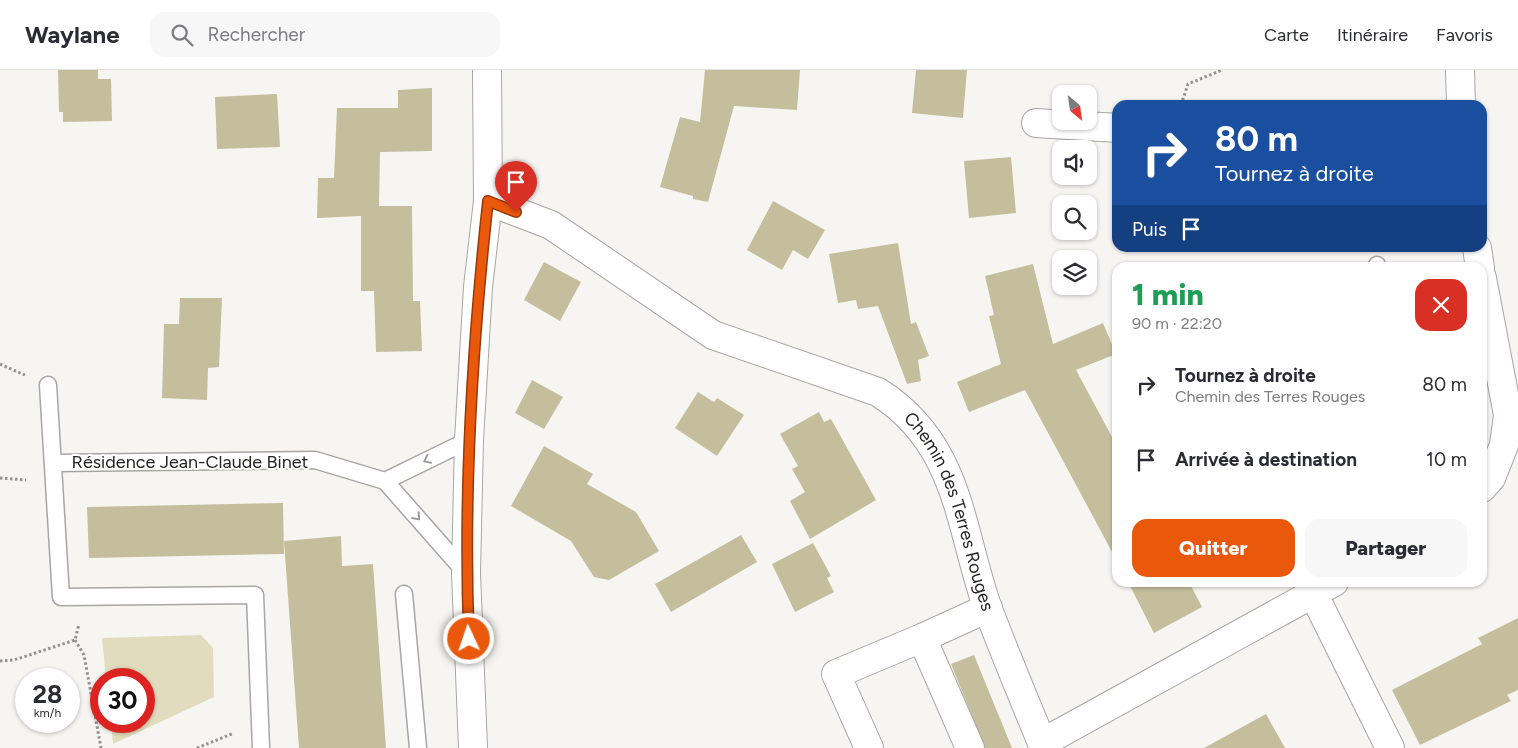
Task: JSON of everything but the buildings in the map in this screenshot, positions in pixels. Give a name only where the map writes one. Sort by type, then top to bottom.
[{"type":"street","points":[[473,748],[466,573],[468,440],[478,287],[488,201],[487,70]]},
{"type":"street","points":[[1460,70],[1461,100]]},
{"type":"street","points":[[1036,123],[1112,128]]},
{"type":"street","name":"Chemin des Terres Rouges","points":[[488,201],[551,225],[713,335],[878,392],[900,406],[934,446],[957,498],[988,608],[1042,743],[1323,588]]},
{"type":"street","points":[[1487,304],[1508,415],[1511,447],[1487,482]]},
{"type":"street","points":[[1323,588],[1390,748]]},
{"type":"street","points":[[869,748],[836,674],[988,608]]},
{"type":"street","points":[[922,638],[970,748]]},
{"type":"lane","name":"Résidence Jean-Claude Binet","points":[[48,385],[61,596],[255,595],[261,748]]},
{"type":"lane","points":[[466,573],[385,480],[468,440]]},
{"type":"lane","name":"Résidence Jean-Claude Binet","points":[[53,463],[315,460],[385,480]]},
{"type":"lane","points":[[404,594],[418,748]]},
{"type":"path","points":[[1183,100],[1188,84],[1222,70]]},
{"type":"path","points":[[86,596],[75,640],[84,655],[101,748]]},
{"type":"path","points":[[0,661],[14,660],[75,640]]},
{"type":"path","points":[[196,748],[260,722]]},
{"type":"shaded area","points":[[201,635],[213,648],[214,697],[155,724],[155,668],[105,668],[102,638]]},
{"type":"shaded area","points":[[112,733],[137,733],[113,744]]},
{"type":"route","points":[[469,639],[466,573],[468,440],[478,287],[488,201],[516,212]]}]
